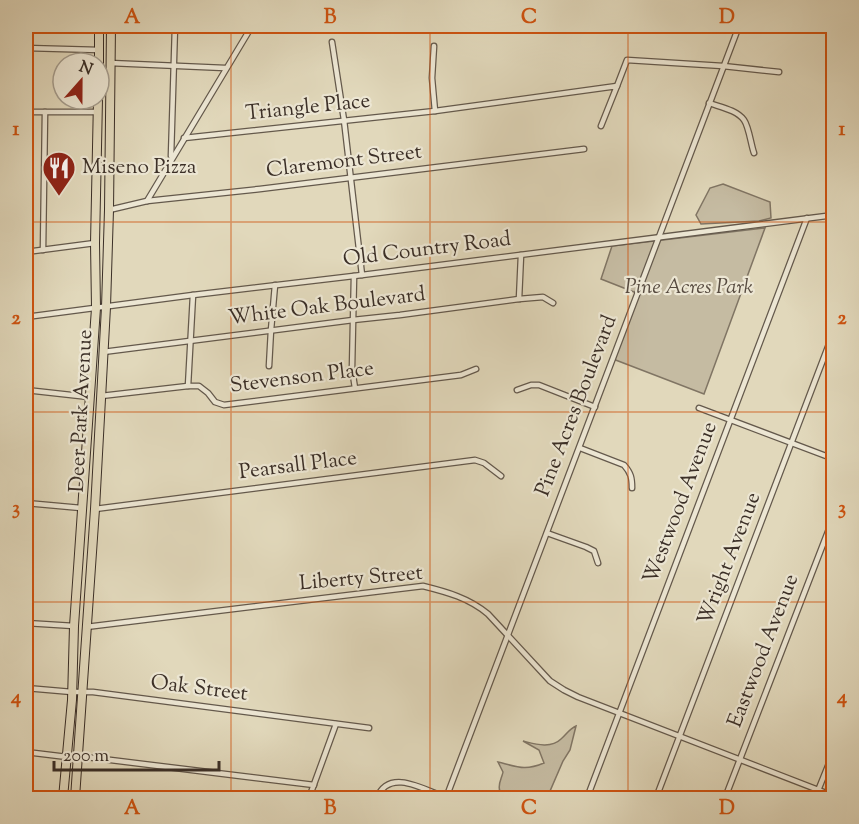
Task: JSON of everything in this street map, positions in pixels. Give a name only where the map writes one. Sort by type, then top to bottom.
[{"type":"main road","points":[[99,26],[99,50]]},
{"type":"main road","name":"Deer Park Avenue","points":[[110,51],[111,26]]},
{"type":"main road","name":"Deer Park Avenue","points":[[75,798],[101,396],[109,210],[110,111]]},
{"type":"main road","name":"Deer Park Avenue","points":[[63,798],[72,692],[81,508],[96,308],[98,112]]},
{"type":"street","points":[[171,159],[175,26]]},
{"type":"street","points":[[147,201],[252,26]]},
{"type":"street","name":"Pine Acres Boulevard","points":[[446,798],[738,26]]},
{"type":"street","points":[[332,42],[344,120],[362,275]]},
{"type":"street","points":[[434,46],[432,78],[435,111]]},
{"type":"street","points":[[26,48],[99,50]]},
{"type":"street","points":[[601,126],[627,60],[779,72]]},
{"type":"street","points":[[111,63],[225,68]]},
{"type":"street","name":"Triangle Place","points":[[184,138],[435,111],[617,86]]},
{"type":"street","points":[[709,103],[737,114],[744,120],[754,153]]},
{"type":"street","points":[[26,112],[98,112]]},
{"type":"street","points":[[43,250],[45,112]]},
{"type":"street","name":"Claremont Street","points":[[109,210],[147,201],[584,149]]},
{"type":"street","name":"Old Country Road","points":[[27,317],[834,215]]},
{"type":"street","name":"Westwood Avenue","points":[[587,798],[807,218]]},
{"type":"street","points":[[26,252],[95,243]]},
{"type":"street","points":[[519,299],[521,255]]},
{"type":"street","points":[[354,276],[352,369],[355,388]]},
{"type":"street","points":[[269,366],[275,285]]},
{"type":"street","points":[[101,396],[188,386],[194,295]]},
{"type":"street","name":"White Oak Boulevard","points":[[103,352],[519,299],[543,297],[553,303]]},
{"type":"street","points":[[26,375],[27,317]]},
{"type":"street","name":"Wright Avenue","points":[[656,798],[834,331]]},
{"type":"street","name":"Stevenson Place","points":[[188,386],[199,386],[215,402],[224,405],[461,375],[477,369]]},
{"type":"street","points":[[517,390],[531,385],[539,386],[595,407]]},
{"type":"street","points":[[26,390],[89,397]]},
{"type":"street","points":[[699,408],[834,459]]},
{"type":"street","points":[[580,448],[624,465],[632,477],[632,488]]},
{"type":"street","name":"Pearsall Place","points":[[95,509],[475,460],[484,463],[501,476]]},
{"type":"street","points":[[26,503],[81,508]]},
{"type":"street","name":"Eastwood Avenue","points":[[725,798],[834,516]]},
{"type":"street","points":[[547,533],[594,551],[598,563]]},
{"type":"street","name":"Liberty Street","points":[[86,627],[423,586],[467,599],[477,605],[550,681],[564,690],[834,796]]},
{"type":"street","points":[[26,623],[74,626]]},
{"type":"street","name":"Oak Street","points":[[26,688],[93,692],[369,728]]},
{"type":"street","points":[[309,798],[336,724]]},
{"type":"street","points":[[815,798],[834,751]]},
{"type":"street","points":[[26,752],[67,757]]},
{"type":"street","points":[[78,756],[314,785]]},
{"type":"street","points":[[377,798],[380,790],[390,783],[405,782],[446,798]]},
{"type":"green space","points":[[723,184],[770,202],[771,218],[759,221],[701,224],[696,215],[710,188]]},
{"type":"green space","name":"Pine Acres Park","points":[[765,228],[704,394],[613,359],[639,294],[601,279],[612,246]]},
{"type":"green space","points":[[576,726],[570,750],[547,798],[521,799],[503,795],[499,786],[503,772],[498,762],[526,768],[544,763],[539,750],[523,741],[543,745],[553,744]]},
{"type":"place","name":"Miseno Pizza","points":[[59,197]]}]
